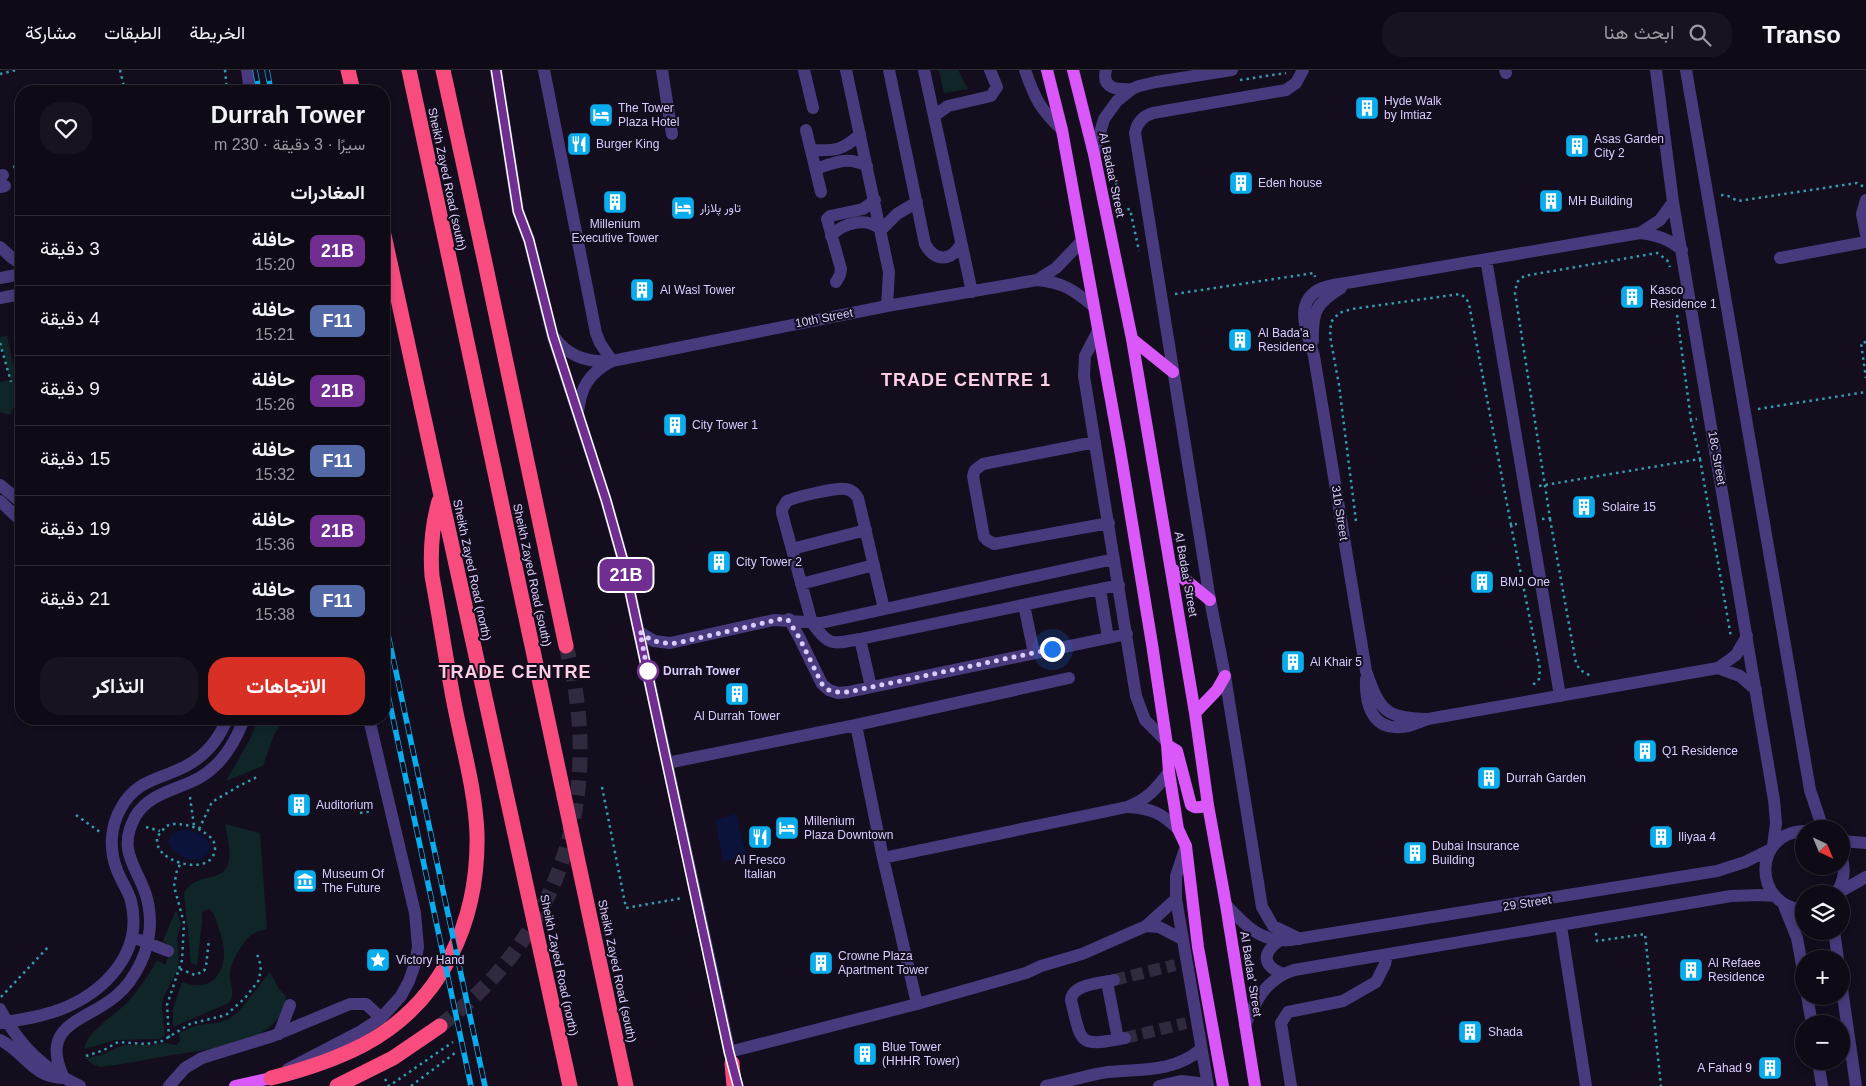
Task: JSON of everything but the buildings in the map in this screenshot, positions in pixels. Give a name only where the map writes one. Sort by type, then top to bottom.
[{"type":"highway","points":[[348,70],[352,85]]},
{"type":"highway","name":"Sheikh Zayed Road (south)","points":[[409,70],[626,1086]]},
{"type":"highway","points":[[442,70],[566,646]]},
{"type":"highway","name":"Sheikh Zayed Road (north)","points":[[390,263],[570,1086]]},
{"type":"highway","points":[[271,1078],[347,1053],[365,1044],[398,1022],[426,994],[439,977],[460,938],[467,918],[475,875],[477,834],[473,797],[432,576],[431,544],[441,497]]},
{"type":"highway","points":[[337,1086],[393,1058],[440,1026]]},
{"type":"highway","points":[[731,1057],[734,1086]]},
{"type":"main road","points":[[1047,70],[1062,130],[1122,459],[1167,743],[1169,772],[1178,829],[1186,846],[1198,947],[1223,1086]]},
{"type":"main road","name":"Al Badaa' Street","points":[[1073,70],[1094,154],[1132,339],[1256,1086]]},
{"type":"main road","points":[[1132,339],[1173,372]]},
{"type":"main road","points":[[1171,568],[1210,600]]},
{"type":"main road","points":[[1195,713],[1212,696],[1225,676]]},
{"type":"main road","points":[[1167,743],[1176,750],[1191,805],[1194,808],[1208,805]]},
{"type":"main road","points":[[235,1086],[271,1078]]},
{"type":"street","points":[[247,70],[249,85]]},
{"type":"street","points":[[496,70],[518,211],[529,240],[553,336],[612,522],[640,632],[738,1086]]},
{"type":"street","points":[[544,70],[596,333],[612,361]]},
{"type":"street","points":[[662,70],[672,134]]},
{"type":"street","points":[[804,70],[812,108]]},
{"type":"street","points":[[889,70],[925,244],[928,251],[935,256],[943,258],[951,256],[961,244]]},
{"type":"street","points":[[924,70],[972,292]]},
{"type":"street","points":[[934,116],[948,106],[991,96],[997,87],[990,70]]},
{"type":"street","points":[[1025,70],[1038,103],[1047,116],[1062,130]]},
{"type":"street","points":[[1106,70],[1106,79],[1110,86],[1119,90],[1132,89]]},
{"type":"street","points":[[1094,154],[1104,119],[1117,101],[1132,89],[1156,82],[1232,70]]},
{"type":"street","points":[[1300,939],[1273,926],[1262,906],[1135,139],[1136,127],[1148,115],[1281,92],[1296,83],[1303,70]]},
{"type":"street","name":"18c Street","points":[[1656,70],[1673,202],[1774,800],[1776,823],[1772,848],[1767,858],[1766,878],[1769,888],[1779,900],[1797,938],[1799,950]]},
{"type":"street","points":[[1686,70],[1810,790],[1820,820]]},
{"type":"street","points":[[845,71],[875,200],[889,272],[887,306]]},
{"type":"street","points":[[806,130],[821,192]]},
{"type":"street","points":[[811,150],[828,151],[842,148],[860,134]]},
{"type":"street","points":[[816,169],[843,160],[855,161],[867,166]]},
{"type":"street","points":[[836,282],[841,270],[826,221],[828,216],[863,209],[875,200]]},
{"type":"street","points":[[1866,200],[1862,214],[1866,234]]},
{"type":"street","points":[[881,230],[897,214],[917,202]]},
{"type":"street","name":"31b Street","points":[[1640,233],[1660,220],[1673,202]]},
{"type":"street","points":[[831,236],[845,226],[862,222],[875,225],[881,230]]},
{"type":"street","name":"31b Street","points":[[1682,250],[1670,240],[1656,235],[1640,233],[1352,282],[1317,291],[1306,305],[1303,318],[1314,356],[1366,671],[1367,705],[1380,722],[1386,725],[1401,727],[1428,719],[1718,668],[1736,655],[1747,636]]},
{"type":"street","name":"10th Street","points":[[1037,280],[1056,268],[1081,242]]},
{"type":"street","points":[[1780,258],[1866,242]]},
{"type":"street","points":[[0,247],[15,259]]},
{"type":"street","points":[[1486,259],[1560,696]]},
{"type":"street","points":[[0,278],[15,275]]},
{"type":"street","name":"10th Street","points":[[553,336],[566,350],[583,359],[602,362],[612,361],[887,306],[1037,280],[1068,287],[1093,306]]},
{"type":"street","name":"31b Street","points":[[1314,356],[1313,321],[1318,307],[1327,296],[1352,282]]},
{"type":"street","points":[[0,298],[15,295]]},
{"type":"street","points":[[1098,331],[1087,350],[1083,369],[1138,704],[1150,726],[1167,743]]},
{"type":"street","name":"10th Street","points":[[577,415],[580,396],[584,387],[596,372],[612,361]]},
{"type":"street","points":[[1095,442],[983,464],[975,470],[974,476],[984,537],[994,544],[1109,523]]},
{"type":"street","points":[[0,484],[15,497]]},
{"type":"street","points":[[884,609],[858,498],[852,490],[843,488],[791,499],[784,504],[782,508],[812,623],[822,636],[830,642],[839,643],[860,639],[1119,585]]},
{"type":"street","points":[[0,501],[15,515]]},
{"type":"street","points":[[792,550],[866,530]]},
{"type":"street","points":[[640,632],[654,641],[677,643],[774,620],[812,623],[1114,559]]},
{"type":"street","points":[[801,584],[874,565]]},
{"type":"street","points":[[1100,589],[1108,638]]},
{"type":"street","points":[[1024,605],[1034,653]]},
{"type":"street","points":[[788,620],[799,637],[822,684],[829,690],[838,692],[871,688],[1127,634]]},
{"type":"street","points":[[860,639],[871,688]]},
{"type":"street","points":[[1718,668],[1740,676],[1756,690]]},
{"type":"street","points":[[667,763],[856,726],[1069,678]]},
{"type":"street","points":[[3,1023],[59,1010],[87,996],[118,970],[131,941],[134,921],[131,901],[114,861],[112,840],[116,819],[126,800],[142,786],[157,777],[184,767],[203,755],[218,738],[224,725]]},
{"type":"street","points":[[64,1078],[57,1064],[56,1054],[62,1033],[77,1018],[98,1008],[118,995],[132,979],[147,946],[150,920],[148,907],[145,893],[129,856],[128,839],[136,815],[148,802],[208,772],[224,757],[241,725]]},
{"type":"street","points":[[271,1078],[361,1031],[381,1018],[401,996],[415,964],[418,930],[370,725]]},
{"type":"street","points":[[856,726],[883,858],[917,1004]]},
{"type":"street","points":[[883,858],[1127,807],[1146,798],[1169,772]]},
{"type":"street","points":[[1127,807],[1155,811],[1178,829]]},
{"type":"street","points":[[116,819],[132,824]]},
{"type":"street","name":"29 Street","points":[[1226,905],[1246,926],[1267,939],[1279,941],[1300,939],[1717,871],[1745,862],[1772,848],[1788,834],[1795,833]]},
{"type":"street","points":[[1850,842],[1866,843]]},
{"type":"street","points":[[1159,1086],[1181,1081],[1207,1085],[1201,1049],[1190,1022],[1181,964],[1182,939],[1176,899],[1176,876],[1186,846]]},
{"type":"street","points":[[1850,886],[1866,877]]},
{"type":"street","points":[[1245,1025],[1258,998],[1273,980],[1294,970],[1593,921],[1731,896],[1779,900],[1795,908]]},
{"type":"street","points":[[731,1057],[1026,973],[1041,966],[1082,954],[1146,926],[1176,899]]},
{"type":"street","points":[[1146,926],[1159,927],[1182,939]]},
{"type":"street","points":[[1561,926],[1586,1086]]},
{"type":"street","points":[[131,941],[167,955]]},
{"type":"street","points":[[1279,941],[1269,949],[1266,955],[1267,962],[1271,968],[1283,974]]},
{"type":"street","points":[[1291,1086],[1281,1023],[1288,1012],[1343,1001],[1376,982],[1385,964],[1387,955]]},
{"type":"street","points":[[1110,981],[1122,1038],[1095,1044],[1085,1040],[1079,1032],[1071,996],[1077,989],[1110,981]]},
{"type":"street","points":[[170,1086],[178,1074],[202,1058],[279,1034],[350,1004],[366,1004],[381,1018]]},
{"type":"street","points":[[279,1034],[290,1005]]},
{"type":"street","points":[[1844,1005],[1856,1086]]},
{"type":"street","points":[[0,1009],[3,1023],[28,1051],[64,1078],[80,1086]]},
{"type":"street","points":[[0,1040],[12,1048],[40,1074],[48,1077],[64,1078]]},
{"type":"street","points":[[1046,1086],[1107,1072],[1177,1064],[1201,1049]]},
{"type":"street","points":[[1819,1070],[1822,1086]]},
{"type":"path","points":[[0,74],[16,70]]},
{"type":"path","points":[[120,70],[124,85]]},
{"type":"path","points":[[225,70],[226,85]]},
{"type":"path","points":[[1708,198],[1724,195],[1738,202],[1857,182],[1866,188]]},
{"type":"path","points":[[1107,214],[1130,209],[1140,259],[1154,256]]},
{"type":"path","points":[[1596,676],[1589,675],[1580,670],[1576,663],[1550,518],[1515,293],[1516,282],[1524,276],[1657,253],[1667,260],[1671,270]]},
{"type":"path","points":[[1161,296],[1314,273],[1317,291]]},
{"type":"path","points":[[1357,527],[1339,385],[1330,336],[1332,322],[1339,314],[1352,309],[1460,294],[1466,298],[1469,304],[1540,669],[1539,679],[1531,687],[1522,689]]},
{"type":"path","points":[[1676,308],[1691,420],[1700,459],[1732,640]]},
{"type":"path","points":[[1866,342],[1860,343],[1866,378]]},
{"type":"path","points":[[0,343],[1,353],[12,382]]},
{"type":"path","points":[[1745,411],[1866,392]]},
{"type":"path","points":[[1691,420],[1710,417]]},
{"type":"path","points":[[1525,488],[1700,459]]},
{"type":"path","points":[[1511,525],[1530,520],[1550,518]]},
{"type":"path","points":[[199,829],[212,802],[257,777]]},
{"type":"path","points":[[188,783],[194,827]]},
{"type":"path","points":[[602,786],[626,908],[696,896]]},
{"type":"path","points":[[360,813],[372,811]]},
{"type":"path","points":[[76,815],[112,840]]},
{"type":"path","points":[[173,824],[199,829],[214,842],[215,852],[208,862],[191,865],[181,863],[161,852],[158,848],[157,837],[166,826],[173,824]]},
{"type":"path","points":[[169,1038],[167,1005],[180,969],[184,923],[174,886],[181,863]]},
{"type":"path","points":[[1593,921],[1597,941],[1645,934],[1661,1086]]},
{"type":"path","points":[[180,969],[195,975],[204,971],[209,939]]},
{"type":"path","points":[[0,998],[50,945]]},
{"type":"path","points":[[86,1056],[104,1050],[118,1042],[154,1043],[169,1038],[190,1024],[226,1015],[256,986],[261,966],[257,954]]},
{"type":"path","points":[[392,1074],[385,1080],[389,1086],[453,1042]]},
{"type":"path","points":[[410,1086],[455,1053]]},
{"type":"green space","points":[[939,70],[958,70],[968,89],[944,93]]},
{"type":"green space","points":[[7,336],[15,372],[15,404],[10,415],[0,412],[0,382],[10,380],[3,349],[0,350],[0,337]]},
{"type":"green space","points":[[256,725],[280,725],[273,737],[263,766],[226,781]]},
{"type":"green space","points":[[225,824],[260,833],[267,929],[251,936],[238,952],[230,971],[232,996],[229,1003],[173,1027],[173,1009],[182,982],[191,985],[206,984],[212,981],[221,970],[224,950],[215,917],[209,909],[202,912],[197,965],[191,963],[184,893],[196,882],[216,875],[226,868],[230,851]]},
{"type":"green space","points":[[176,910],[181,924],[177,938],[179,963],[177,971],[163,998],[162,1008],[165,1036],[159,1039],[116,1040],[84,1049],[90,1036],[128,1002],[157,960],[165,965],[172,948],[163,941]]},
{"type":"green space","points":[[270,972],[279,989],[286,996],[282,1012],[272,1025],[259,1034],[242,1041],[205,1050],[109,1066],[100,1067],[92,1064],[86,1058],[101,1055],[123,1045],[165,1043],[176,1045],[180,1041],[179,1033],[197,1025],[217,1023],[229,1019],[239,1011]]},
{"type":"shaded area","points":[[736,814],[747,857],[723,862],[715,820]]},
{"type":"shaded area","points":[[185,829],[198,833],[208,841],[210,849],[201,859],[195,860],[182,857],[171,848],[168,842],[173,832]]},
{"type":"tunnel","points":[[440,1026],[485,986],[525,937],[547,899],[563,859],[574,818],[579,776],[580,733],[575,689],[566,646]]},
{"type":"tunnel","points":[[1114,980],[1175,965]]},
{"type":"tunnel","points":[[1125,1038],[1186,1023]]},
{"type":"railway","points":[[255,70],[258,85]]},
{"type":"railway","points":[[267,70],[270,85]]},
{"type":"railway","points":[[390,644],[485,1086]]},
{"type":"railway","points":[[390,704],[471,1086]]},
{"type":"bus line","name":"21B","points":[[496,70],[518,211],[529,240],[553,336],[606,500],[624,564],[729,1052],[738,1086]]},
{"type":"place","name":"Hyde Walk by Imtiaz","points":[[1367,108]]},
{"type":"place","name":"The Tower Plaza Hotel","points":[[601,115]]},
{"type":"place","name":"Burger King","points":[[579,144]]},
{"type":"place","name":"Asas Garden City 2","points":[[1577,146]]},
{"type":"place","name":"Eden house","points":[[1241,183]]},
{"type":"place","name":"MH Building","points":[[1551,201]]},
{"type":"place","name":"Millenium Executive Tower","points":[[615,202]]},
{"type":"place","name":"تاور پلازار","points":[[683,208]]},
{"type":"place","name":"Al Wasl Tower","points":[[642,290]]},
{"type":"place","name":"Kasco Residence 1","points":[[1632,297]]},
{"type":"place","name":"Al Bada'a Residence","points":[[1240,340]]},
{"type":"place","name":"City Tower 1","points":[[675,425]]},
{"type":"place","name":"Solaire 15","points":[[1584,507]]},
{"type":"place","name":"City Tower 2","points":[[719,562]]},
{"type":"place","name":"BMJ One","points":[[1482,582]]},
{"type":"place","name":"Al Khair 5","points":[[1293,662]]},
{"type":"place","name":"Durrah Tower","points":[[648,671]]},
{"type":"place","name":"Al Durrah Tower","points":[[737,694]]},
{"type":"place","name":"Q1 Residence","points":[[1645,751]]},
{"type":"place","name":"Durrah Garden","points":[[1489,778]]},
{"type":"place","name":"Auditorium","points":[[299,805]]},
{"type":"place","name":"Millenium Plaza Downtown","points":[[787,828]]},
{"type":"place","name":"Al Fresco Italian","points":[[760,837]]},
{"type":"place","name":"Iliyaa 4","points":[[1661,837]]},
{"type":"place","name":"Dubai Insurance Building","points":[[1415,853]]},
{"type":"place","name":"Museum Of The Future","points":[[305,881]]},
{"type":"place","name":"Victory Hand","points":[[378,960]]},
{"type":"place","name":"Crowne Plaza Apartment Tower","points":[[821,963]]},
{"type":"place","name":"Al Refaee Residence","points":[[1691,970]]},
{"type":"place","name":"Shada","points":[[1470,1032]]},
{"type":"place","name":"Blue Tower (HHHR Tower)","points":[[865,1054]]},
{"type":"place","name":"A Fahad 9","points":[[1770,1068]]},
{"type":"district","name":"TRADE CENTRE 1","points":[[966,380]]},
{"type":"district","name":"TRADE CENTRE","points":[[515,672]]},
{"type":"route","points":[[648,671],[648,673],[640,632],[646,638],[654,641],[677,643],[781,619],[788,620],[799,637],[822,684],[829,690],[838,692],[848,692],[1052,649]]}]
